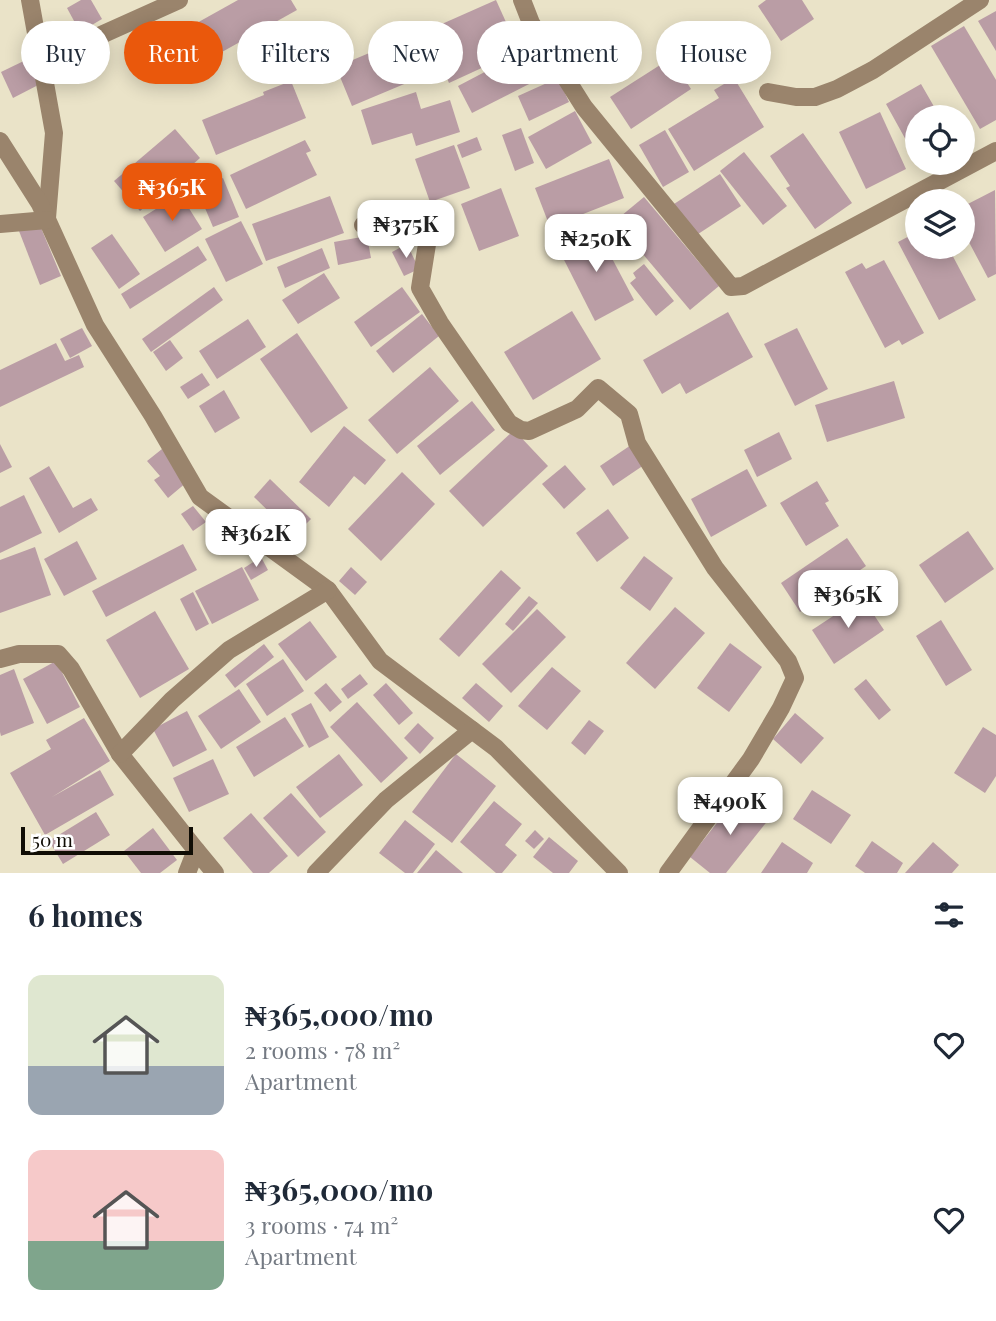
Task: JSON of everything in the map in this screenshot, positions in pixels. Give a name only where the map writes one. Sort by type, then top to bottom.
[{"type":"street","points":[[30,0],[34,21]]},
{"type":"street","points":[[110,31],[179,0]]},
{"type":"street","points":[[522,0],[531,23],[584,107],[731,287],[743,286],[996,151]]},
{"type":"street","points":[[768,92],[815,97],[837,89],[980,0]]},
{"type":"street","points":[[45,84],[54,133],[45,215]]},
{"type":"street","points":[[0,141],[45,215],[95,325],[200,497],[328,590],[380,661],[496,748],[619,873]]},
{"type":"street","points":[[0,224],[45,215]]},
{"type":"street","points":[[363,225],[385,232],[428,238],[421,288],[440,323],[509,423],[529,431],[577,409],[598,388],[629,414],[637,443],[715,568],[788,661],[795,678],[781,708],[751,759],[668,873]]},
{"type":"street","points":[[120,754],[172,700],[229,650],[328,590]]},
{"type":"street","points":[[0,659],[19,654],[58,654],[71,669],[120,754],[215,873]]},
{"type":"street","points":[[316,873],[386,800],[472,730]]},
{"type":"street","points":[[187,873],[196,850]]},
{"type":"building","points":[[81,0],[91,0],[102,19],[74,21],[67,8]]},
{"type":"building","points":[[238,0],[291,0],[297,10],[277,21],[237,21],[237,44],[223,51],[223,21],[200,21]]},
{"type":"building","points":[[496,0],[505,21],[477,21],[477,70],[463,77],[463,21],[449,21]]},
{"type":"building","points":[[766,0],[802,0],[814,19],[781,41],[771,26],[771,21],[768,21],[758,6]]},
{"type":"building","points":[[996,11],[996,51],[978,21]]},
{"type":"building","points":[[964,26],[996,80],[996,120],[980,129],[975,121],[975,105],[966,105],[931,46]]},
{"type":"building","points":[[368,54],[368,84],[404,84],[352,106],[343,84],[354,84],[354,59]]},
{"type":"building","points":[[21,62],[21,84],[40,84],[13,98],[1,72]]},
{"type":"building","points":[[656,68],[656,84],[688,84],[691,89],[631,129],[610,97],[630,84],[642,84],[642,77]]},
{"type":"building","points":[[477,76],[477,84],[529,84],[472,113],[458,86]]},
{"type":"building","points":[[283,84],[292,84],[306,118],[216,155],[202,120],[264,95],[263,92]]},
{"type":"building","points":[[545,84],[561,84],[569,102],[529,121],[518,96]]},
{"type":"building","points":[[724,84],[738,84],[764,127],[694,171],[668,129],[719,98],[714,90]]},
{"type":"building","points":[[921,84],[933,105],[905,105],[905,138],[886,104]]},
{"type":"building","points":[[416,92],[421,109],[450,100],[460,132],[416,146],[412,133],[372,145],[361,110]]},
{"type":"building","points":[[575,111],[592,143],[546,169],[528,137]]},
{"type":"building","points":[[880,112],[905,170],[866,189],[839,132]]},
{"type":"building","points":[[521,128],[534,163],[515,171],[502,135]]},
{"type":"building","points":[[175,129],[200,158],[140,211],[114,181]]},
{"type":"building","points":[[665,130],[689,172],[663,187],[639,145]]},
{"type":"building","points":[[803,133],[852,203],[815,229],[786,188],[790,186],[770,156]]},
{"type":"building","points":[[477,137],[482,150],[462,158],[457,145]]},
{"type":"building","points":[[305,140],[311,151],[306,153],[317,175],[246,209],[230,175]]},
{"type":"building","points":[[454,145],[470,188],[430,202],[415,159]]},
{"type":"building","points":[[744,152],[787,206],[763,225],[720,171]]},
{"type":"building","points":[[609,159],[624,198],[550,227],[535,188]]},
{"type":"building","points":[[720,174],[741,206],[695,236],[674,204]]},
{"type":"building","points":[[223,178],[239,217],[213,227],[197,189]]},
{"type":"building","points":[[501,188],[519,236],[479,251],[461,204]]},
{"type":"building","points":[[995,190],[996,274],[988,278],[975,254],[975,200]]},
{"type":"building","points":[[180,194],[202,229],[165,252],[143,217]]},
{"type":"building","points":[[330,196],[344,233],[266,261],[252,224]]},
{"type":"building","points":[[644,197],[719,286],[690,310],[615,221]]},
{"type":"building","points":[[241,221],[263,264],[226,282],[205,239]]},
{"type":"building","points":[[39,223],[61,276],[40,285],[19,231]]},
{"type":"building","points":[[596,228],[634,300],[595,321],[558,248]]},
{"type":"building","points":[[112,234],[140,274],[119,289],[91,248]]},
{"type":"building","points":[[367,236],[371,258],[338,265],[334,242]]},
{"type":"building","points":[[905,238],[905,255],[898,242]]},
{"type":"building","points":[[407,244],[419,269],[404,276],[392,252]]},
{"type":"building","points":[[198,246],[207,260],[130,309],[121,294]]},
{"type":"building","points":[[322,248],[330,268],[285,288],[277,267]]},
{"type":"building","points":[[907,259],[954,259],[976,300],[939,320]]},
{"type":"building","points":[[884,260],[924,333],[902,345],[899,340],[885,348],[845,272],[862,263],[866,269]]},
{"type":"building","points":[[644,264],[674,301],[656,316],[630,283],[636,278],[633,273]]},
{"type":"building","points":[[324,273],[340,298],[298,324],[282,300]]},
{"type":"building","points":[[214,287],[223,300],[151,352],[142,339]]},
{"type":"building","points":[[402,287],[420,312],[371,347],[354,322]]},
{"type":"building","points":[[572,311],[601,359],[533,400],[504,352]]},
{"type":"building","points":[[728,312],[753,357],[686,394],[680,383],[662,394],[643,360]]},
{"type":"building","points":[[422,314],[439,336],[393,373],[376,351]]},
{"type":"building","points":[[248,319],[266,347],[217,379],[199,351]]},
{"type":"building","points":[[82,328],[92,346],[70,358],[60,339]]},
{"type":"building","points":[[797,328],[828,389],[795,406],[764,344]]},
{"type":"building","points":[[297,333],[348,408],[311,433],[260,359]]},
{"type":"building","points":[[170,340],[183,358],[166,371],[153,352]]},
{"type":"building","points":[[56,343],[65,361],[79,355],[84,367],[0,407],[0,370]]},
{"type":"building","points":[[430,367],[459,401],[397,454],[368,420]]},
{"type":"building","points":[[202,373],[210,385],[188,399],[180,387]]},
{"type":"building","points":[[894,381],[905,418],[827,442],[815,405]]},
{"type":"building","points":[[224,390],[240,418],[215,433],[199,406]]},
{"type":"building","points":[[472,401],[495,430],[440,475],[417,446]]},
{"type":"building","points":[[344,426],[386,460],[365,485],[354,476],[329,507],[299,482]]},
{"type":"building","points":[[514,430],[548,466],[483,527],[449,491]]},
{"type":"building","points":[[779,432],[792,459],[757,477],[744,450]]},
{"type":"building","points":[[0,444],[12,467],[0,473]]},
{"type":"building","points":[[631,445],[644,465],[613,486],[600,466]]},
{"type":"building","points":[[162,449],[187,482],[168,498],[154,480],[160,476],[147,461]]},
{"type":"building","points":[[565,465],[586,489],[564,509],[542,484]]},
{"type":"building","points":[[49,466],[73,508],[91,498],[98,510],[59,533],[29,478]]},
{"type":"building","points":[[747,469],[767,506],[711,537],[691,499]]},
{"type":"building","points":[[402,472],[435,504],[381,561],[348,529]]},
{"type":"building","points":[[270,479],[311,519],[294,536],[254,497]]},
{"type":"building","points":[[817,481],[829,501],[825,503],[839,526],[806,546],[780,503]]},
{"type":"building","points":[[24,495],[42,533],[0,553],[0,507]]},
{"type":"building","points":[[193,506],[206,522],[193,531],[181,514]]},
{"type":"building","points":[[608,509],[629,538],[597,562],[576,533]]},
{"type":"building","points":[[968,531],[994,569],[945,603],[919,565]]},
{"type":"building","points":[[847,538],[866,566],[800,612],[781,583]]},
{"type":"building","points":[[77,541],[97,579],[64,596],[44,559]]},
{"type":"building","points":[[183,544],[197,570],[106,617],[92,591]]},
{"type":"building","points":[[35,547],[51,595],[0,613],[0,560]]},
{"type":"building","points":[[644,556],[673,578],[650,611],[620,588]]},
{"type":"building","points":[[261,557],[268,570],[251,580],[244,568]]},
{"type":"building","points":[[242,567],[259,600],[212,624],[195,591]]},
{"type":"building","points":[[351,567],[367,582],[355,595],[339,581]]},
{"type":"building","points":[[501,570],[521,588],[459,657],[439,639]]},
{"type":"building","points":[[193,592],[209,624],[196,631],[180,599]]},
{"type":"building","points":[[529,596],[538,603],[513,631],[505,624]]},
{"type":"building","points":[[862,597],[884,630],[834,664],[812,630]]},
{"type":"building","points":[[675,607],[705,633],[655,689],[626,663]]},
{"type":"building","points":[[537,609],[566,637],[511,693],[482,664]]},
{"type":"building","points":[[155,611],[189,669],[140,698],[106,640]]},
{"type":"building","points":[[941,620],[972,670],[946,686],[916,636]]},
{"type":"building","points":[[310,621],[337,657],[306,681],[278,644]]},
{"type":"building","points":[[730,643],[762,667],[729,712],[697,688]]},
{"type":"building","points":[[264,644],[274,657],[235,688],[225,675]]},
{"type":"building","points":[[283,659],[304,691],[267,716],[246,684]]},
{"type":"building","points":[[56,661],[80,707],[47,724],[23,679]]},
{"type":"building","points":[[552,667],[581,691],[547,730],[518,706]]},
{"type":"building","points":[[14,669],[34,723],[1,736],[0,675]]},
{"type":"building","points":[[360,674],[368,684],[348,699],[341,689]]},
{"type":"building","points":[[866,679],[891,710],[879,720],[854,689]]},
{"type":"building","points":[[326,683],[342,702],[330,712],[314,693]]},
{"type":"building","points":[[386,683],[413,713],[399,725],[373,695]]},
{"type":"building","points":[[476,683],[503,706],[489,722],[462,698]]},
{"type":"building","points":[[239,689],[261,722],[221,749],[198,716]]},
{"type":"building","points":[[357,702],[408,758],[381,783],[330,727]]},
{"type":"building","points":[[311,703],[329,737],[309,748],[291,714]]},
{"type":"building","points":[[187,711],[207,750],[173,767],[153,729]]},
{"type":"building","points":[[795,713],[824,738],[801,764],[773,739]]},
{"type":"building","points":[[285,717],[304,746],[254,777],[236,747]]},
{"type":"building","points":[[84,718],[110,761],[52,797],[100,770],[114,795],[45,835],[10,773],[51,749],[46,740]]},
{"type":"building","points":[[589,720],[604,731],[585,755],[571,743]]},
{"type":"building","points":[[418,723],[434,738],[420,754],[404,738]]},
{"type":"building","points":[[983,727],[996,735],[996,776],[985,793],[954,773]]},
{"type":"building","points":[[339,754],[363,785],[320,818],[296,787]]},
{"type":"building","points":[[456,754],[496,786],[452,843],[412,812]]},
{"type":"building","points":[[213,759],[229,794],[189,812],[173,778]]},
{"type":"building","points":[[812,790],[851,815],[831,844],[793,819]]},
{"type":"building","points":[[291,793],[326,832],[298,857],[263,818]]},
{"type":"building","points":[[739,795],[769,819],[726,873],[710,873],[690,857]]},
{"type":"building","points":[[494,801],[522,824],[505,845],[517,855],[502,873],[496,873],[460,842]]},
{"type":"building","points":[[96,812],[110,835],[63,864],[49,841]]},
{"type":"building","points":[[251,813],[288,856],[269,873],[253,873],[223,838]]},
{"type":"building","points":[[405,820],[435,844],[413,873],[405,873],[379,853]]},
{"type":"building","points":[[153,828],[177,860],[160,873],[141,873],[124,851]]},
{"type":"building","points":[[535,830],[544,839],[534,849],[525,841]]},
{"type":"building","points":[[549,837],[578,861],[569,873],[553,873],[533,857]]},
{"type":"building","points":[[872,841],[903,863],[897,873],[865,873],[855,866]]},
{"type":"building","points":[[782,842],[813,863],[807,873],[761,873]]},
{"type":"building","points":[[933,842],[959,865],[952,873],[905,873]]},
{"type":"building","points":[[436,850],[463,873],[417,873]]}]
